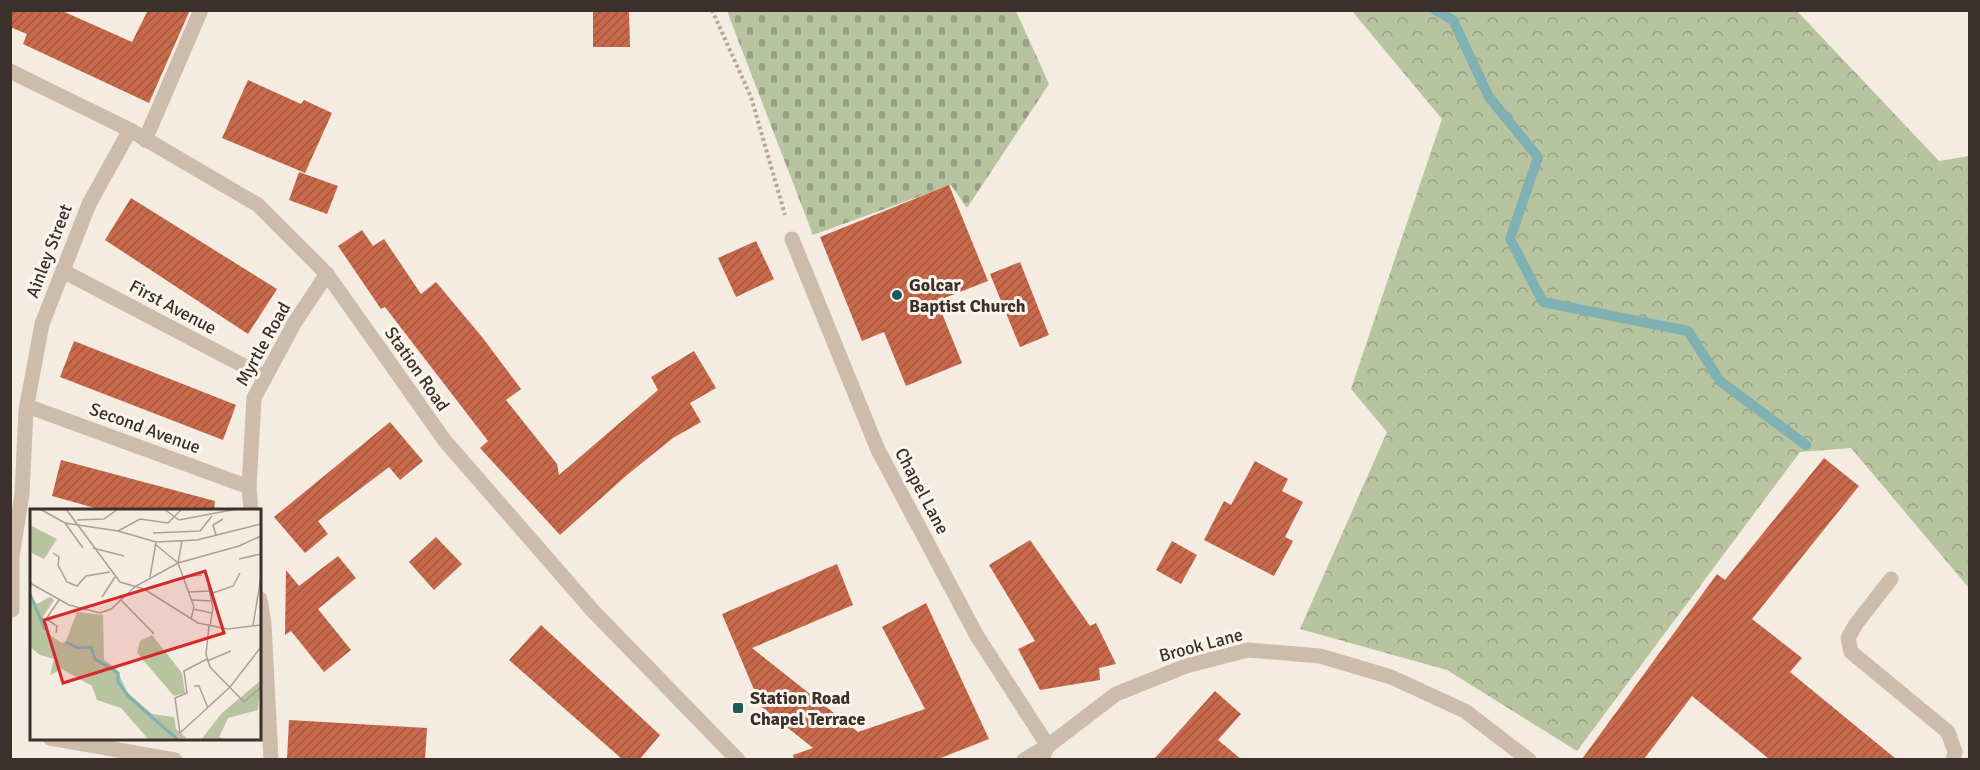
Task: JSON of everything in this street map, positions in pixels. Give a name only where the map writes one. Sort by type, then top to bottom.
[{"type":"street","points":[[145,140],[201,10]]},
{"type":"street","name":"Station Road","points":[[10,71],[130,130],[258,205],[327,274],[445,441],[593,610],[738,759]]},
{"type":"street","name":"Ainley Street","points":[[12,610],[12,556],[24,524],[16,492],[27,406],[42,324],[89,204],[130,130]]},
{"type":"street","name":"Chapel Lane","points":[[792,239],[878,450],[977,636],[1044,753]]},
{"type":"street","name":"First Avenue","points":[[63,271],[265,377]]},
{"type":"street","name":"Myrtle Road","points":[[251,509],[249,488],[254,398],[295,322],[327,274]]},
{"type":"street","name":"Second Avenue","points":[[27,406],[249,488]]},
{"type":"street","points":[[1891,579],[1848,638],[1851,652],[1948,732],[1955,752],[1953,759]]},
{"type":"street","points":[[261,605],[271,759]]},
{"type":"street","name":"Brook Lane","points":[[1024,759],[1044,753],[1116,694],[1186,666],[1248,650],[1320,656],[1391,677],[1465,711],[1529,759]]},
{"type":"street","points":[[62,740],[175,759]]},
{"type":"path","points":[[712,10],[751,98],[792,239]]},
{"type":"green space","points":[[727,11],[1016,11],[1049,84],[967,208],[951,185],[813,235]]},
{"type":"green space","points":[[1352,11],[1797,11],[1939,161],[1969,156],[1969,588],[1851,448],[1800,452],[1577,751],[1447,670],[1300,629],[1387,432],[1351,389],[1442,119]]},
{"type":"building","points":[[10,10],[60,10],[132,42],[148,10],[190,10],[149,103],[23,44],[27,34],[10,27]]},
{"type":"building","points":[[593,10],[629,10],[630,47],[593,47]]},
{"type":"building","points":[[248,80],[301,104],[304,100],[332,113],[305,173],[222,138]]},
{"type":"building","points":[[299,172],[338,186],[327,214],[289,200]]},
{"type":"building","name":"Golcar Baptist Church","points":[[949,185],[988,281],[937,301],[962,363],[906,386],[884,332],[862,341],[820,237]]},
{"type":"building","points":[[131,198],[277,289],[248,334],[105,240]]},
{"type":"building","points":[[362,230],[373,246],[384,239],[421,294],[436,282],[482,337],[521,389],[506,400],[557,464],[559,475],[658,390],[651,377],[694,351],[716,388],[690,403],[701,422],[673,438],[627,475],[560,535],[480,448],[488,441],[385,307],[381,309],[338,246]]},
{"type":"building","points":[[756,241],[774,279],[736,297],[718,258]]},
{"type":"building","points":[[1020,262],[1049,335],[1020,347],[990,274]]},
{"type":"building","points":[[74,341],[236,405],[223,440],[60,377]]},
{"type":"building","points":[[390,422],[423,461],[400,480],[389,467],[318,521],[328,534],[305,553],[274,517]]},
{"type":"building","points":[[1824,458],[1859,486],[1752,619],[1802,658],[1790,672],[1896,759],[1769,759],[1692,696],[1644,759],[1582,759],[1717,574],[1725,580]]},
{"type":"building","points":[[61,460],[215,501],[214,509],[98,509],[52,496]]},
{"type":"building","points":[[1255,461],[1288,479],[1282,491],[1303,502],[1285,537],[1293,541],[1274,576],[1204,540],[1224,501],[1231,505]]},
{"type":"building","points":[[436,537],[462,564],[434,590],[409,562]]},
{"type":"building","points":[[1030,540],[1090,626],[1096,623],[1116,664],[1099,668],[1100,680],[1040,690],[1018,649],[1035,641],[989,565]]},
{"type":"building","points":[[1172,541],[1197,555],[1181,584],[1156,570]]},
{"type":"building","points":[[338,556],[356,578],[318,609],[351,650],[324,672],[291,631],[285,635],[286,570],[299,586]]},
{"type":"building","points":[[837,564],[853,605],[752,648],[858,732],[925,709],[882,627],[926,603],[989,739],[938,759],[794,759],[793,755],[813,748],[749,697],[755,692],[722,614]]},
{"type":"building","points":[[541,625],[660,735],[640,759],[622,759],[509,660]]},
{"type":"building","points":[[1215,691],[1241,714],[1218,740],[1241,759],[1154,759]]},
{"type":"building","points":[[289,720],[427,728],[425,759],[287,759]]},
{"type":"waterway","points":[[1435,10],[1453,20],[1489,97],[1538,157],[1510,239],[1543,302],[1688,331],[1720,381],[1806,445]]},
{"type":"place","name":"Golcar Baptist Church","points":[[897,295]]},
{"type":"place","name":"Station Road Chapel Terrace","points":[[738,708]]}]
